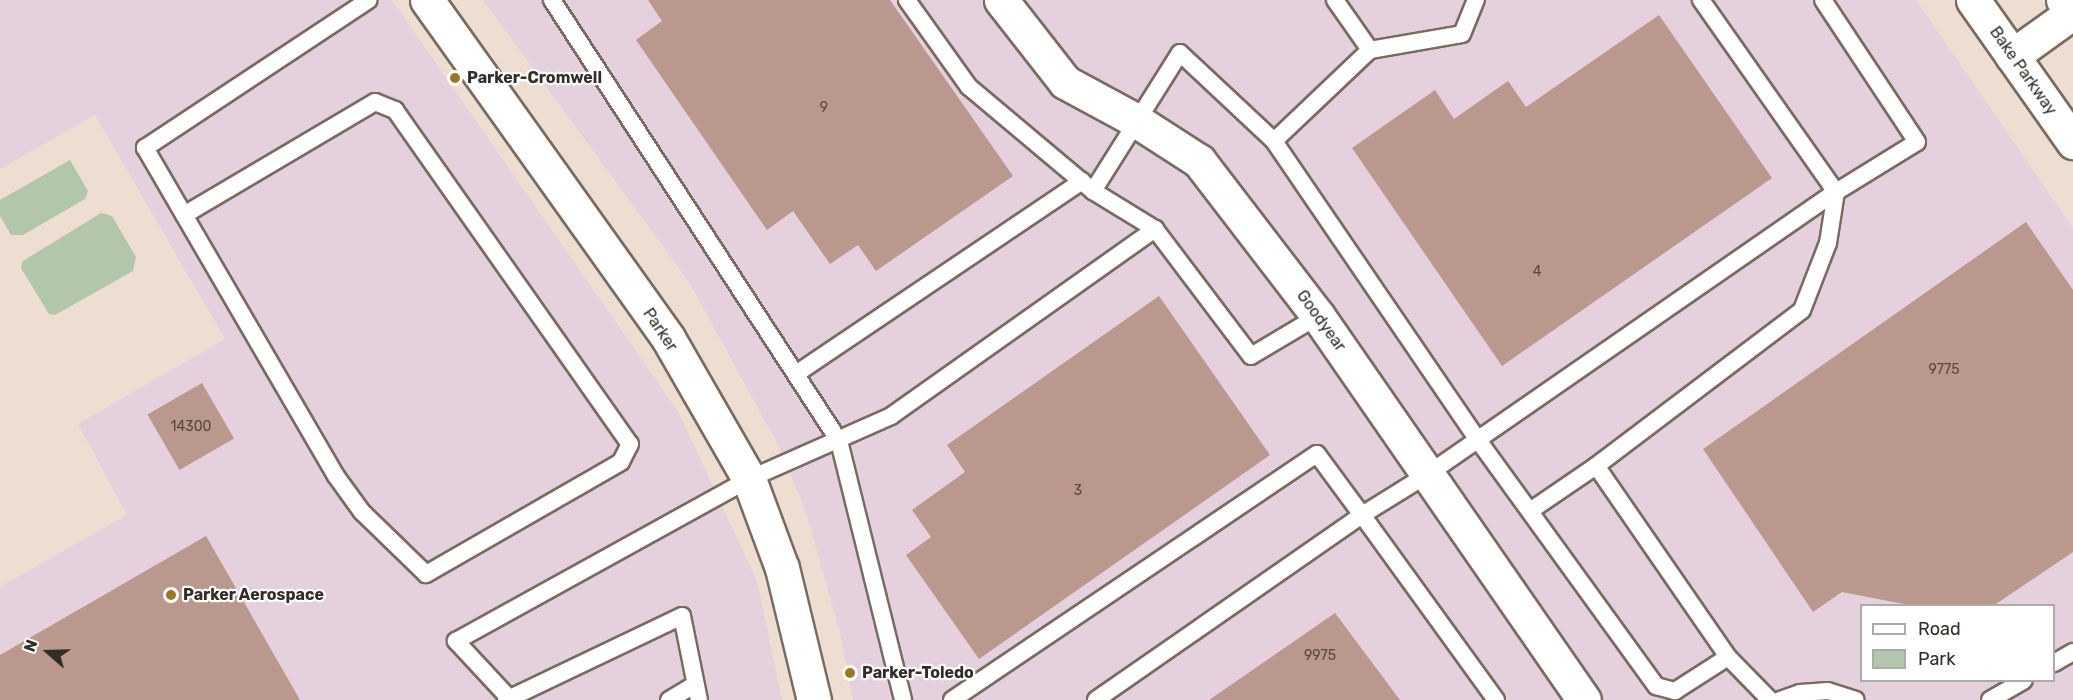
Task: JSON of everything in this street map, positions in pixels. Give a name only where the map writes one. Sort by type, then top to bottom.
[{"type":"street","name":"Parker","points":[[427,0],[668,338],[749,479],[782,568],[814,700]]},
{"type":"street","name":"Goodyear","points":[[1001,0],[1065,82],[1137,121],[1199,161],[1318,316],[1584,700]]},
{"type":"street","name":"Bake Parkway","points":[[1973,0],[2073,142]]},
{"type":"street","points":[[2012,56],[2070,10]]},
{"type":"lane","points":[[184,215],[375,102],[395,110],[630,444],[621,462],[426,574],[362,512],[336,476],[184,215],[145,148],[369,0]]},
{"type":"lane","points":[[552,0],[839,441],[903,700]]},
{"type":"lane","points":[[907,0],[969,87],[1087,186],[1155,229],[1251,356],[1318,316]]},
{"type":"lane","points":[[1335,0],[1370,50]]},
{"type":"lane","points":[[1274,141],[1370,50],[1462,34],[1476,0]]},
{"type":"lane","points":[[1530,512],[1596,466],[1802,310],[1828,243],[1836,192],[1701,0]]},
{"type":"lane","points":[[1096,700],[1362,515],[1478,440],[1836,192],[1917,142],[1823,0]]},
{"type":"lane","points":[[796,374],[1087,186],[1137,121],[1180,53],[1274,141],[1478,440],[1656,686],[1675,691],[1728,657]]},
{"type":"lane","points":[[669,700],[697,692],[682,616],[508,699],[456,641],[749,479],[891,416],[1155,229]]},
{"type":"lane","points":[[952,700],[1317,454],[1496,700]]},
{"type":"lane","points":[[1596,466],[1728,657],[1770,700]]},
{"type":"lane","points":[[2055,662],[2073,652]]},
{"type":"lane","points":[[1990,700],[2022,682]]},
{"type":"lane","points":[[1780,700],[1800,693],[1828,691],[1856,700]]},
{"type":"shaded area","points":[[0,0],[392,0],[679,413],[757,581],[782,700],[0,700],[0,587],[127,515],[78,424],[225,339],[95,115],[0,169]]},
{"type":"shaded area","points":[[483,0],[1916,0],[2073,228],[2073,700],[853,700],[839,629],[805,509],[777,443],[689,282]]},
{"type":"green space","points":[[70,160],[88,191],[85,199],[23,235],[11,235],[0,216],[0,200]]},
{"type":"green space","points":[[101,213],[112,216],[136,257],[133,271],[55,315],[49,314],[21,268],[23,261]]},
{"type":"building","points":[[648,0],[890,0],[1013,176],[876,271],[858,245],[830,264],[793,211],[767,230],[636,40],[662,21]]},
{"type":"building","points":[[1659,15],[1772,178],[1502,366],[1352,148],[1435,90],[1454,119],[1508,81],[1526,107]]},
{"type":"building","points":[[2026,222],[2073,290],[2073,552],[1996,604],[1904,604],[1842,592],[1813,612],[1703,449]]},
{"type":"building","points":[[1159,296],[1270,455],[979,659],[906,555],[931,537],[912,510],[965,472],[947,445]]},
{"type":"building","points":[[202,383],[234,438],[179,470],[147,414]]},
{"type":"building","name":"Parker Aerospace","points":[[206,536],[300,700],[0,700],[0,655]]},
{"type":"building","points":[[1335,613],[1400,700],[1209,700]]},
{"type":"place","name":"Parker-Cromwell","points":[[455,78]]},
{"type":"place","name":"Parker Aerospace","points":[[171,595]]},
{"type":"place","name":"Parker-Toledo","points":[[850,673]]}]
